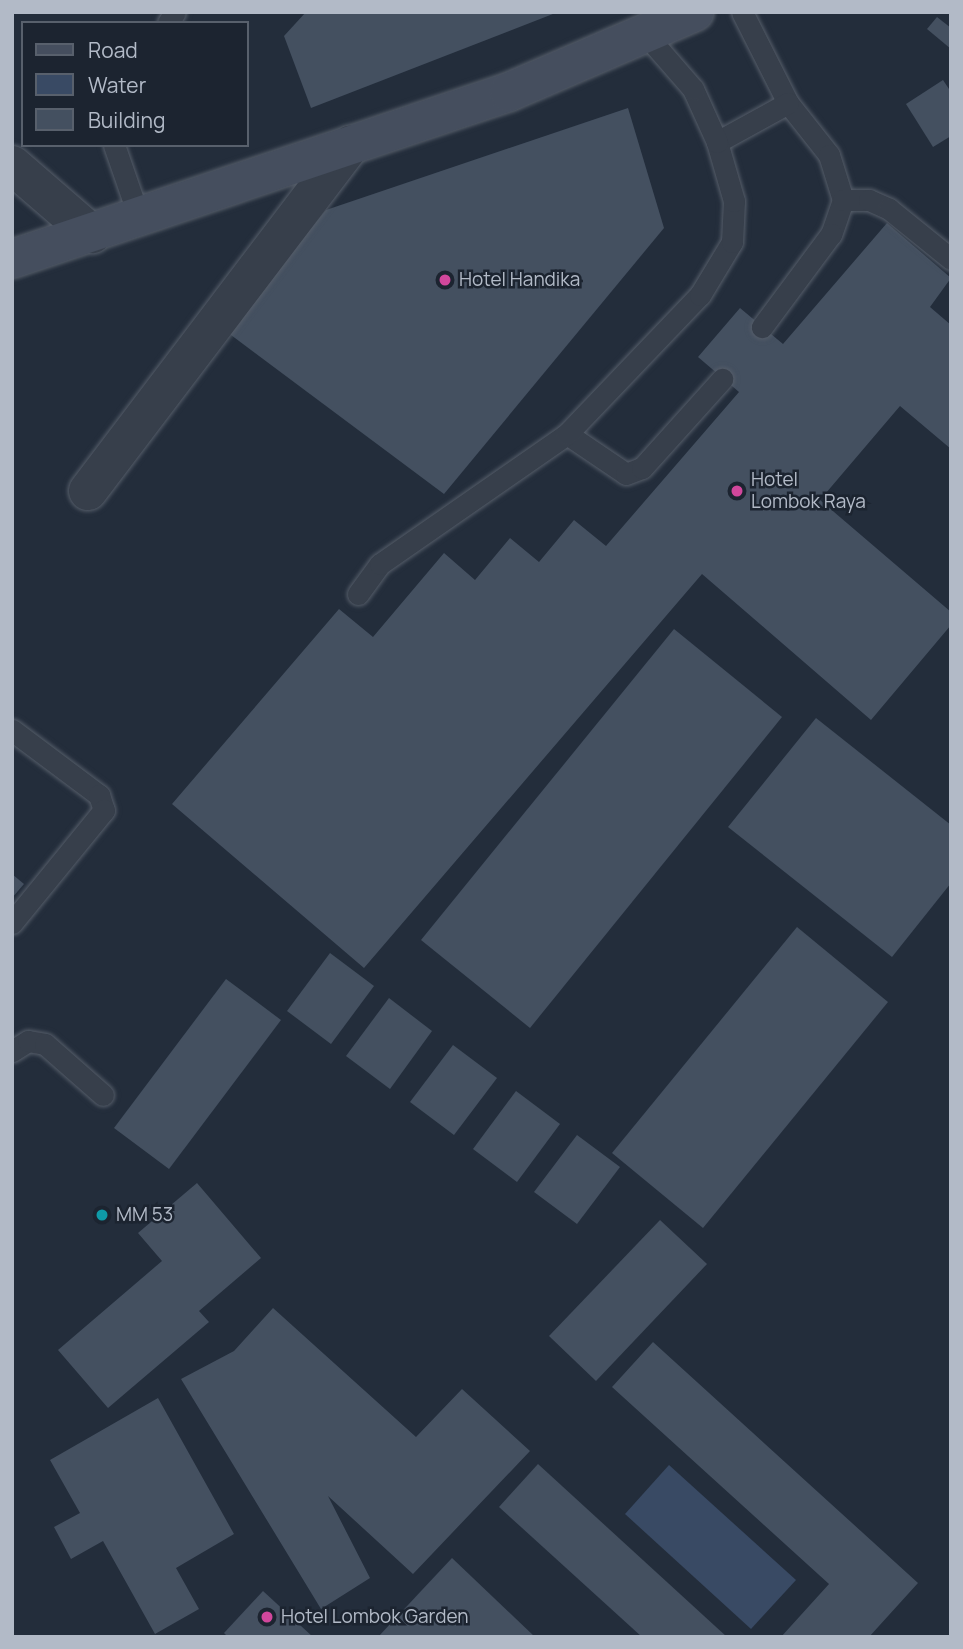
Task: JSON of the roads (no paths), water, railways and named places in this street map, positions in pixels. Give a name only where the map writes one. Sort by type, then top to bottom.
[{"type":"main road","points":[[12,259],[509,92],[647,36],[695,12]]},
{"type":"street","points":[[88,491],[351,144]]},
{"type":"street","points":[[12,165],[92,234]]},
{"type":"lane","points":[[742,12],[788,103],[829,155],[843,200],[831,234],[762,327]]},
{"type":"lane","points":[[358,594],[380,564],[568,434],[700,295],[732,242],[734,201],[717,142],[693,89],[647,36]]},
{"type":"lane","points":[[717,142],[788,103]]},
{"type":"lane","points":[[115,147],[139,217]]},
{"type":"lane","points":[[843,200],[869,200],[889,209],[951,259]]},
{"type":"lane","points":[[568,434],[615,470],[626,474],[642,468],[722,379]]},
{"type":"lane","points":[[12,730],[99,795],[104,810],[12,923]]},
{"type":"lane","points":[[12,1051],[28,1041],[45,1044],[103,1095]]},
{"type":"water","points":[[669,1465],[796,1580],[751,1629],[625,1514]]},
{"type":"place","name":"Hotel Handika","points":[[445,280]]},
{"type":"place","name":"Hotel Lombok Raya","points":[[737,491]]},
{"type":"place","name":"MM 53","points":[[102,1215]]},
{"type":"place","name":"Hotel Lombok Garden","points":[[267,1617]]}]
